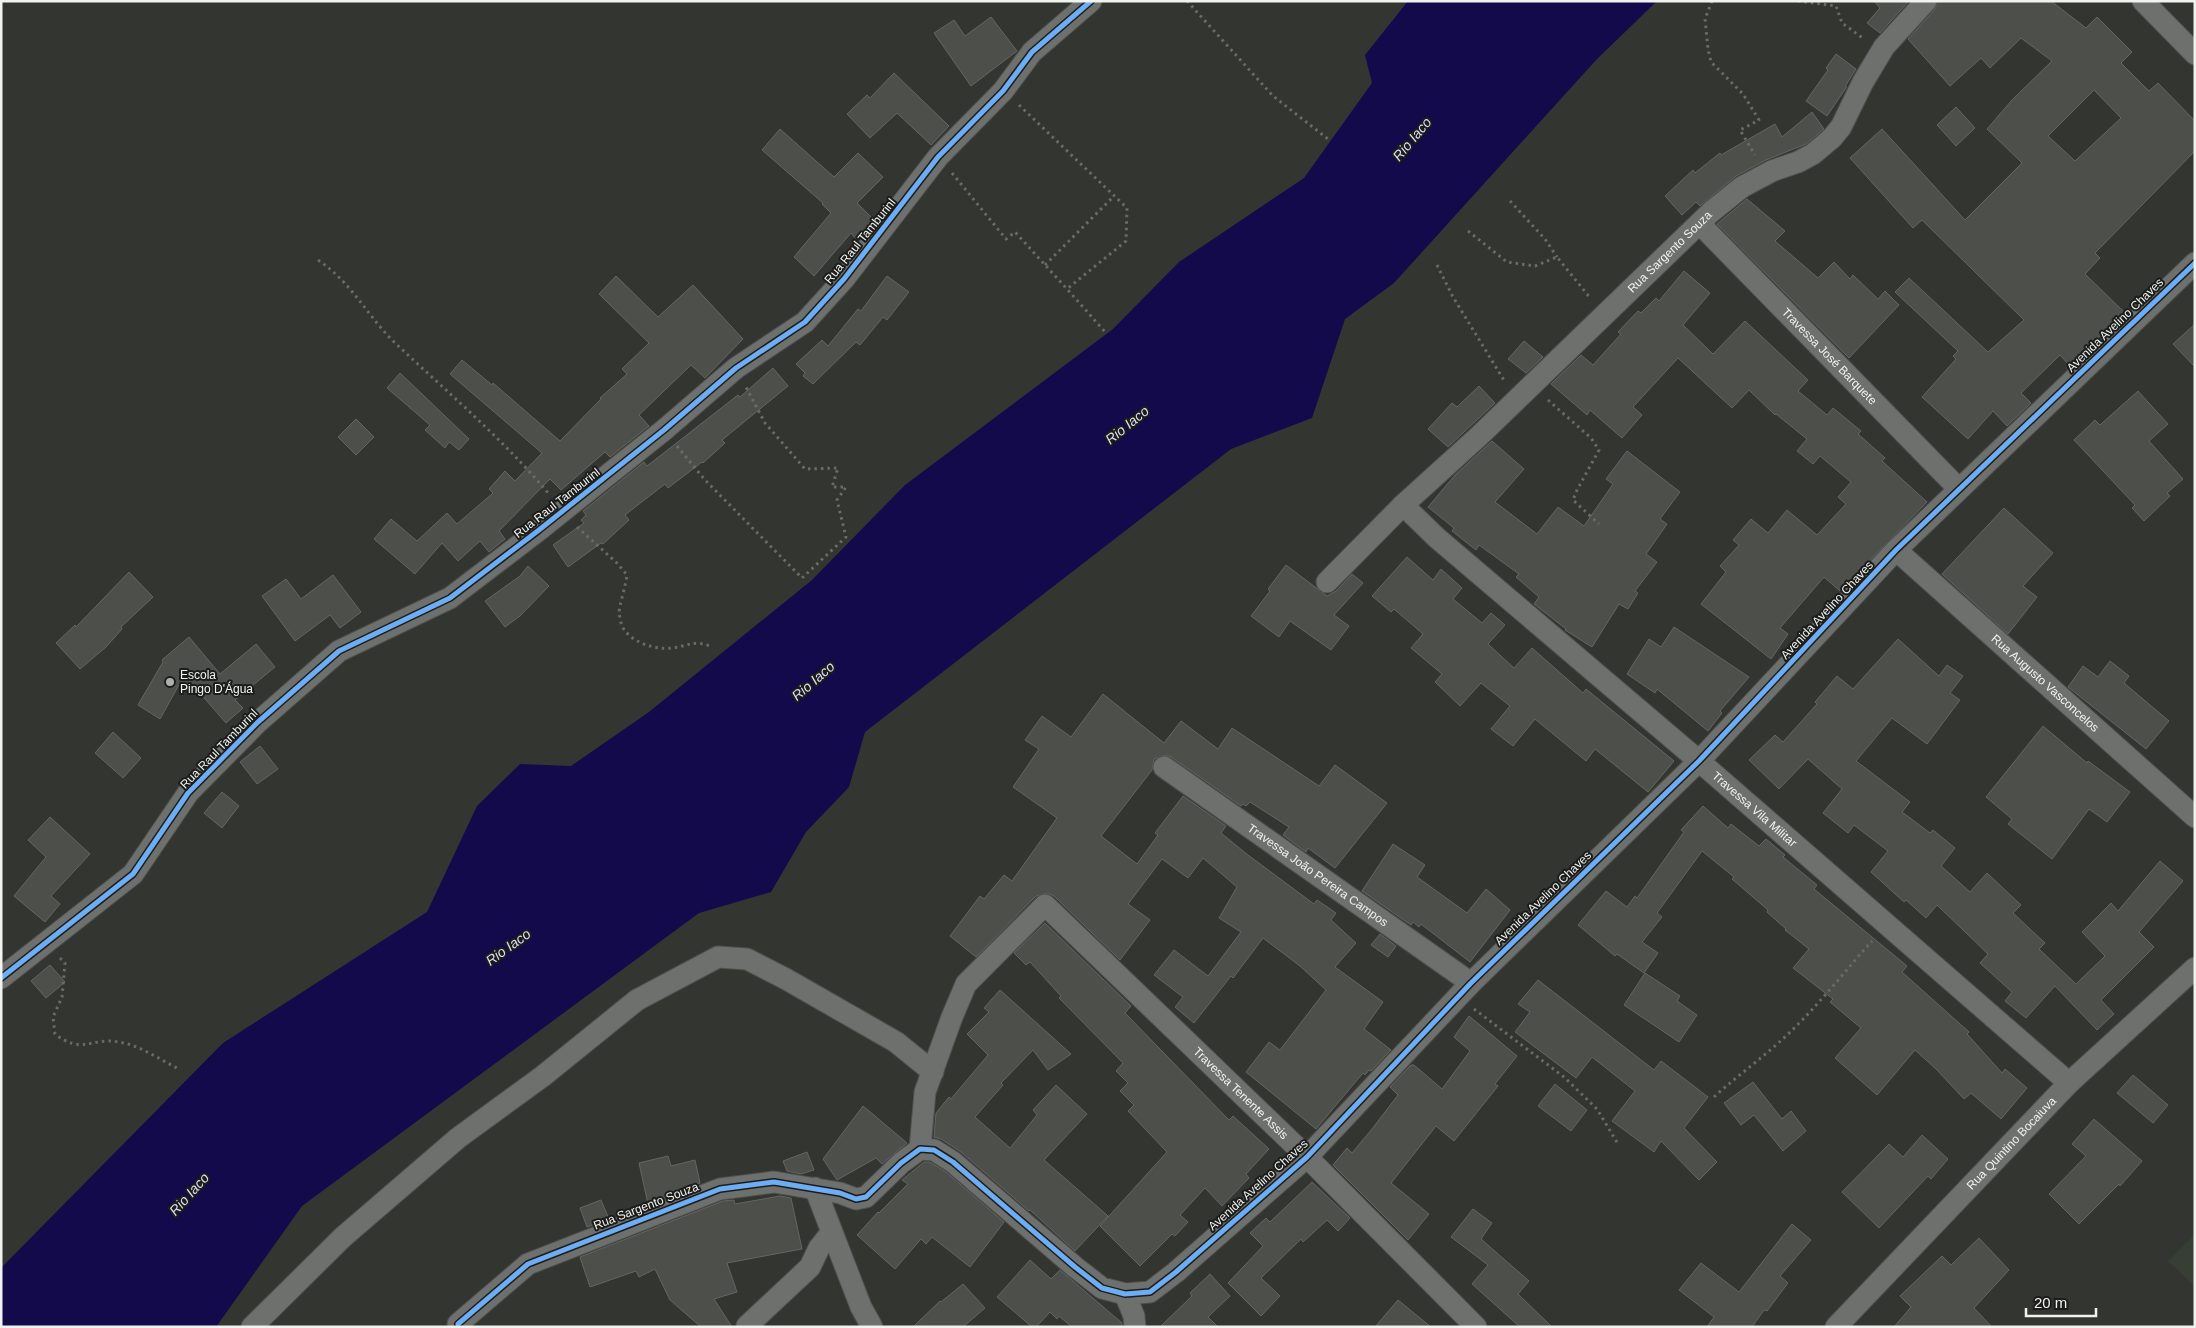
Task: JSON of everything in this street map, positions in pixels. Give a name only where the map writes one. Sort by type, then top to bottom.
[{"type":"street","name":"Rua Raul Tamburinl","points":[[1,978],[133,874],[188,793],[258,722],[339,651],[450,598],[664,430],[736,368],[805,322],[844,279],[938,157],[1004,91],[1032,52],[1091,1]]},
{"type":"street","name":"Rua Sargento Souza","points":[[1327,582],[1403,505],[1700,224],[1742,187],[1766,174],[1813,154],[1832,138],[1841,127],[1862,82],[1882,51],[1926,1]]},
{"type":"street","points":[[2143,1],[2195,54]]},
{"type":"street","name":"Travessa José Barquete","points":[[1700,224],[1959,489]]},
{"type":"street","name":"Avenida Avelino Chaves","points":[[920,1149],[934,1150],[953,1162],[1102,1288],[1125,1294],[1150,1292],[1176,1272],[1307,1157],[1465,990],[1700,760],[1896,550],[2195,263]]},
{"type":"street","name":"Travessa Vila Militar","points":[[1403,505],[1437,538],[1700,760],[2069,1083]]},
{"type":"street","name":"Rua Augusto Vasconcelos","points":[[1896,550],[2195,817]]},
{"type":"street","name":"Travessa João Pereira Campos","points":[[1164,767],[1465,990]]},
{"type":"street","name":"Travessa Tenente Assis","points":[[933,1072],[952,1017],[966,984],[1045,905],[1307,1157],[1476,1327]]},
{"type":"street","points":[[252,1327],[343,1237],[458,1138],[543,1076],[637,1000],[718,957],[747,960],[786,979],[896,1042],[933,1072],[925,1092],[920,1149]]},
{"type":"street","name":"Rua Quintino Bocaiuva","points":[[1836,1327],[2069,1083],[2195,968]]},
{"type":"street","name":"Rua Sargento Souza","points":[[458,1324],[528,1264],[676,1205],[720,1189],[774,1182],[814,1188],[856,1199],[866,1197],[901,1162],[920,1149]]},
{"type":"street","points":[[814,1188],[861,1307],[872,1327]]},
{"type":"street","points":[[747,1326],[810,1267],[819,1248],[831,1232]]},
{"type":"street","points":[[1125,1294],[1134,1316],[1135,1327]]},
{"type":"path","points":[[1186,1],[1273,96],[1328,139]]},
{"type":"path","points":[[1712,1],[1705,19],[1711,62],[1743,94],[1760,120],[1740,130],[1766,174]]},
{"type":"path","points":[[1798,1],[1836,6],[1842,23],[1882,51]]},
{"type":"path","points":[[1004,91],[1127,208],[1126,241],[1067,289]]},
{"type":"path","points":[[938,157],[1006,239],[1016,232],[1106,333]]},
{"type":"path","points":[[1045,265],[1114,196]]},
{"type":"path","points":[[1510,201],[1545,239],[1604,315]]},
{"type":"path","points":[[1468,231],[1507,262],[1535,266],[1558,257]]},
{"type":"path","points":[[318,260],[347,285],[391,339],[506,448],[586,536],[617,563],[627,575],[625,593],[619,611],[622,628],[636,639],[654,648],[673,648],[699,642],[710,646]]},
{"type":"path","points":[[1437,265],[1453,297],[1523,393],[1591,438],[1599,450],[1573,500],[1599,524]]},
{"type":"path","points":[[664,430],[705,480],[802,578],[846,537],[837,500],[846,486],[832,487],[838,468],[805,469],[765,423],[736,368]]},
{"type":"path","points":[[1714,1097],[1758,1062],[1789,1034],[1826,996],[1888,924]]},
{"type":"path","points":[[44,944],[65,963],[62,997],[53,1017],[55,1034],[67,1043],[88,1045],[118,1042],[141,1049],[177,1068]]},
{"type":"path","points":[[1465,990],[1597,1108],[1618,1144]]},
{"type":"shaded area","points":[[2195,1235],[2195,1287],[2168,1261]]},
{"type":"water","name":"Rio Iaco","points":[[1408,1],[1657,1],[1597,59],[1394,283],[1345,319],[1312,418],[1231,449],[865,732],[849,787],[806,832],[771,892],[699,913],[302,1206],[216,1327],[1,1327],[1,1268],[223,1043],[427,912],[477,806],[520,764],[571,766],[649,712],[812,580],[905,485],[1113,329],[1179,262],[1304,178],[1372,83],[1365,55]]},
{"type":"building","points":[[1874,1],[1909,1],[1880,33],[1867,23],[1880,8]]},
{"type":"building","points":[[1938,1],[2051,1],[2086,28],[2097,17],[2132,52],[2121,63],[2149,91],[2158,83],[2195,121],[2195,151],[2095,253],[2100,258],[2085,274],[2124,312],[2070,366],[2060,355],[2021,393],[2031,403],[2007,426],[1993,411],[1968,439],[1922,397],[1956,359],[1953,356],[1958,351],[1895,292],[1909,278],[1988,352],[2024,320],[1922,220],[1913,228],[1850,158],[1882,129],[1965,220],[2022,163],[1987,129],[2012,100],[2052,61],[2021,38],[1990,68],[1981,58],[1950,86],[1908,39],[1935,9]],"holes":[[[2094,90],[2121,118],[2075,161],[2048,136]]]},
{"type":"building","points":[[991,17],[1017,51],[971,86],[934,33],[954,20],[965,36]]},
{"type":"building","points":[[1836,54],[1856,69],[1827,116],[1806,101],[1828,70],[1826,68]]},
{"type":"building","points":[[894,73],[949,126],[931,145],[897,113],[870,138],[847,114],[867,95],[870,98]]},
{"type":"building","points":[[1956,107],[1975,128],[1956,146],[1937,125]]},
{"type":"building","points":[[1812,112],[1824,129],[1806,144],[1766,160],[1736,176],[1700,206],[1696,202],[1682,215],[1665,196],[1693,170],[1695,173],[1720,153],[1721,155],[1775,124],[1782,137]]},
{"type":"building","points":[[780,129],[834,177],[858,153],[883,177],[857,203],[874,220],[857,240],[851,233],[814,276],[794,257],[831,213],[823,203],[762,150]]},
{"type":"building","points":[[1747,199],[1785,231],[1775,241],[1818,278],[1834,262],[1850,279],[1853,275],[1878,299],[1885,291],[1899,305],[1849,358],[1717,224]]},
{"type":"building","points":[[1684,271],[1710,293],[1683,325],[1713,354],[1745,321],[1808,380],[1798,391],[1827,415],[1833,408],[1861,431],[1858,434],[1885,458],[1882,461],[1927,502],[1840,591],[1824,577],[1780,628],[1788,634],[1771,659],[1701,604],[1726,572],[1720,566],[1739,545],[1733,540],[1751,519],[1768,533],[1787,510],[1817,535],[1846,504],[1838,497],[1851,482],[1820,456],[1813,464],[1797,451],[1807,439],[1775,415],[1749,390],[1732,408],[1678,358],[1633,407],[1642,415],[1622,438],[1590,410],[1587,415],[1551,384],[1581,355],[1593,365],[1621,334],[1618,332],[1638,311],[1641,313],[1656,298],[1659,301]]},
{"type":"building","points":[[616,276],[658,317],[693,285],[743,339],[705,378],[691,365],[639,415],[649,426],[610,457],[605,452],[561,490],[550,479],[499,531],[505,539],[489,552],[480,541],[458,561],[442,543],[415,574],[374,539],[391,519],[417,541],[447,513],[457,524],[493,493],[489,489],[505,471],[515,481],[542,453],[450,374],[462,360],[492,385],[493,383],[560,441],[600,398],[627,374],[622,369],[649,343],[599,294]]},
{"type":"building","points":[[887,276],[909,292],[887,320],[883,317],[860,345],[856,342],[813,384],[803,376],[805,373],[796,364],[822,340],[828,346],[858,309],[861,311]]},
{"type":"building","points":[[2195,324],[2195,367],[2173,344]]},
{"type":"building","points":[[1524,341],[1543,357],[1526,373],[1508,359]]},
{"type":"building","points":[[773,368],[788,386],[722,440],[725,443],[703,463],[668,488],[665,484],[625,515],[629,520],[603,544],[601,543],[568,567],[553,545],[584,523],[581,520],[586,515],[583,511],[644,462],[647,466],[738,395],[740,397]]},
{"type":"building","points":[[400,373],[469,439],[459,450],[449,442],[445,448],[425,430],[430,425],[387,388]]},
{"type":"building","points":[[1479,386],[1495,403],[1448,447],[1428,429],[1452,403],[1457,407]]},
{"type":"building","points":[[2138,391],[2168,424],[2149,441],[2183,479],[2167,493],[2170,496],[2144,521],[2132,508],[2135,505],[2074,440],[2095,420],[2100,425]]},
{"type":"building","points":[[356,419],[374,437],[356,455],[338,437]]},
{"type":"building","points":[[1492,441],[1524,469],[1495,502],[1537,534],[1558,507],[1584,526],[1613,484],[1606,479],[1627,451],[1680,492],[1660,519],[1667,524],[1646,554],[1657,562],[1635,591],[1638,593],[1628,609],[1619,604],[1592,647],[1565,630],[1534,604],[1539,597],[1516,577],[1519,574],[1479,545],[1476,550],[1452,531],[1454,528],[1428,507],[1455,475]]},
{"type":"building","points":[[2004,508],[2053,553],[2023,586],[2037,597],[2008,634],[1942,574]]},
{"type":"building","points":[[1407,557],[1433,580],[1441,569],[1462,588],[1453,599],[1482,623],[1491,613],[1505,625],[1488,644],[1514,668],[1532,648],[1583,693],[1586,689],[1674,761],[1648,792],[1595,749],[1586,761],[1535,719],[1513,746],[1491,729],[1510,706],[1481,683],[1460,706],[1435,682],[1442,674],[1411,648],[1423,634],[1394,609],[1391,612],[1372,596]]},
{"type":"building","points":[[1286,565],[1327,596],[1336,591],[1352,574],[1363,583],[1334,615],[1349,626],[1331,650],[1290,621],[1279,637],[1251,616],[1270,591],[1268,589]]},
{"type":"building","points":[[528,566],[549,586],[520,616],[505,627],[485,601],[520,576]]},
{"type":"building","points":[[129,572],[153,597],[121,627],[122,629],[106,647],[80,669],[56,643],[75,625],[76,627]]},
{"type":"building","points":[[333,575],[361,612],[340,628],[330,615],[295,641],[262,596],[286,579],[301,599]]},
{"type":"building","points":[[1674,627],[1749,677],[1720,711],[1722,713],[1708,731],[1657,689],[1655,693],[1627,674],[1649,639],[1661,647]]},
{"type":"building","points":[[189,637],[220,674],[256,644],[275,667],[235,700],[243,708],[226,723],[193,685],[187,690],[180,683],[160,719],[138,705],[163,662],[162,660]]},
{"type":"building","points":[[1898,639],[1939,676],[1947,665],[1963,676],[1950,693],[1960,700],[1927,744],[1892,718],[1856,761],[1910,802],[1902,812],[1930,833],[1933,830],[1955,848],[1941,866],[1970,892],[1987,873],[2021,905],[2013,913],[2045,943],[2039,949],[2076,984],[2105,956],[2082,932],[2111,903],[2118,911],[2160,861],[2183,881],[2139,932],[2154,947],[2101,1000],[2114,1014],[2097,1030],[2055,986],[2026,1018],[2005,1001],[2012,992],[1980,963],[1988,954],[1937,905],[1926,918],[1906,900],[1904,902],[1871,872],[1888,851],[1854,825],[1848,833],[1823,813],[1842,789],[1808,759],[1779,789],[1749,760],[1775,735],[1783,742],[1817,704],[1815,702],[1837,676],[1853,689]]},
{"type":"building","points":[[2110,661],[2129,676],[2124,683],[2169,721],[2146,749],[2068,687],[2083,666],[2098,677]]},
{"type":"building","points":[[1103,694],[1164,743],[1181,721],[1218,749],[1232,728],[1319,786],[1335,765],[1387,803],[1335,868],[1308,848],[1306,852],[1283,835],[1289,827],[1250,802],[1246,806],[1243,804],[1241,806],[1171,757],[1165,755],[1154,759],[1152,770],[1101,836],[1137,864],[1158,835],[1155,833],[1183,796],[1226,826],[1221,833],[1248,855],[1314,904],[1317,900],[1336,913],[1331,920],[1356,943],[1335,967],[1383,1002],[1364,1029],[1391,1050],[1371,1071],[1369,1070],[1365,1075],[1363,1073],[1316,1129],[1246,1072],[1269,1042],[1280,1050],[1326,990],[1300,966],[1263,938],[1233,978],[1231,976],[1194,1023],[1175,1007],[1183,997],[1154,975],[1174,950],[1208,976],[1241,932],[1219,918],[1237,887],[1203,858],[1188,878],[1162,859],[1128,904],[1150,920],[1120,960],[1054,896],[1048,893],[1036,896],[976,957],[950,936],[980,896],[984,899],[1004,875],[1012,881],[1057,818],[1013,787],[1039,749],[1025,740],[1042,716],[1071,737]]},
{"type":"building","points":[[2043,726],[2087,763],[2088,761],[2130,792],[2107,822],[2089,809],[2052,859],[2008,824],[2012,819],[1986,797]]},
{"type":"building","points":[[113,732],[141,758],[123,778],[95,753]]},
{"type":"building","points":[[260,746],[278,769],[257,784],[240,762]]},
{"type":"building","points":[[222,792],[239,806],[222,828],[204,813]]},
{"type":"building","points":[[1703,806],[1728,828],[1731,824],[1759,846],[1766,839],[1785,855],[1783,857],[1817,885],[1814,889],[1907,966],[1902,972],[1969,1032],[1967,1034],[2002,1073],[2005,1069],[2027,1088],[2001,1119],[1971,1093],[1964,1099],[1915,1050],[1877,1095],[1835,1058],[1861,1028],[1830,1002],[1833,999],[1793,968],[1809,949],[1785,930],[1767,912],[1768,910],[1732,879],[1734,877],[1702,851],[1657,913],[1662,917],[1642,942],[1658,953],[1644,973],[1617,954],[1615,956],[1578,925],[1606,891],[1627,907],[1635,896],[1637,898],[1684,832],[1681,830]]},
{"type":"building","points":[[50,817],[90,854],[51,896],[60,904],[45,922],[14,896],[46,857],[28,840]]},
{"type":"building","points":[[1393,844],[1425,865],[1417,877],[1467,913],[1486,889],[1510,910],[1470,962],[1421,924],[1419,927],[1413,922],[1411,925],[1362,891]]},
{"type":"building","points":[[1045,923],[1131,1006],[1125,1013],[1229,1120],[1233,1116],[1269,1149],[1246,1174],[1249,1178],[1222,1206],[1205,1188],[1180,1215],[1188,1222],[1175,1236],[1172,1234],[1140,1266],[1100,1226],[1167,1152],[1128,1111],[1134,1105],[1120,1091],[1128,1083],[1116,1071],[1123,1063],[1059,998],[1061,996],[1030,962],[1026,965],[1014,953]]},
{"type":"building","points":[[1380,934],[1396,946],[1388,957],[1371,945]]},
{"type":"building","points":[[50,965],[65,982],[46,998],[31,981]]},
{"type":"building","points":[[1645,973],[1680,996],[1677,1001],[1697,1015],[1679,1042],[1624,1005]]},
{"type":"building","points":[[1538,980],[1654,1070],[1661,1061],[1708,1097],[1684,1128],[1717,1162],[1699,1180],[1661,1141],[1654,1152],[1612,1121],[1635,1091],[1592,1057],[1576,1078],[1515,1032],[1530,1012],[1518,1004]]},
{"type":"building","points":[[1000,990],[1071,1054],[1048,1070],[1033,1050],[1001,1083],[1003,1085],[975,1117],[1010,1148],[1037,1115],[1033,1110],[1056,1085],[1087,1114],[1044,1160],[1108,1216],[1075,1251],[961,1152],[941,1139],[934,1137],[936,1113],[949,1097],[951,1099],[988,1055],[967,1034],[989,1012],[984,1008]]},
{"type":"building","points":[[1469,1016],[1517,1056],[1495,1084],[1498,1086],[1454,1141],[1436,1126],[1391,1183],[1429,1214],[1408,1240],[1333,1165],[1347,1148],[1352,1153],[1372,1129],[1398,1095],[1390,1087],[1411,1065],[1414,1065],[1442,1089],[1470,1051],[1454,1037]]},
{"type":"building","points":[[2133,1075],[2168,1105],[2153,1123],[2117,1093]]},
{"type":"building","points":[[1753,1082],[1782,1119],[1791,1111],[1806,1131],[1783,1151],[1754,1115],[1741,1125],[1724,1103]]},
{"type":"building","points":[[1555,1084],[1587,1110],[1571,1131],[1538,1106]]},
{"type":"building","points":[[863,1106],[907,1143],[882,1164],[876,1158],[837,1180],[823,1159]]},
{"type":"building","points":[[2094,1119],[2142,1161],[2120,1186],[2119,1184],[2079,1224],[2049,1194],[2086,1156],[2072,1144]]},
{"type":"building","points":[[1922,1135],[1948,1159],[1931,1179],[1928,1176],[1879,1228],[1842,1192],[1889,1144],[1903,1157]]},
{"type":"building","points":[[807,1152],[814,1170],[801,1174],[787,1171],[783,1161]]},
{"type":"building","points":[[668,1156],[671,1166],[695,1160],[700,1183],[648,1204],[639,1163]]},
{"type":"building","points":[[924,1162],[930,1162],[946,1172],[1004,1222],[970,1267],[932,1237],[926,1244],[921,1239],[895,1269],[857,1235],[908,1184],[902,1180]]},
{"type":"building","points":[[1312,1182],[1350,1218],[1338,1231],[1327,1220],[1303,1242],[1301,1239],[1261,1278],[1280,1296],[1261,1316],[1228,1283],[1263,1246],[1250,1233],[1266,1218],[1270,1222]]},
{"type":"building","points":[[780,1196],[791,1198],[802,1249],[727,1263],[737,1292],[714,1299],[732,1327],[701,1327],[670,1300],[655,1269],[639,1277],[636,1271],[590,1287],[580,1257],[723,1201],[734,1200],[735,1204]]},
{"type":"building","points":[[601,1200],[609,1219],[587,1227],[580,1208]]},
{"type":"building","points":[[1473,1209],[1492,1223],[1481,1239],[1529,1281],[1518,1294],[1552,1327],[1520,1327],[1472,1284],[1488,1265],[1451,1237]]},
{"type":"building","points":[[1792,1224],[1811,1240],[1780,1276],[1788,1283],[1767,1311],[1764,1310],[1752,1327],[1707,1327],[1714,1317],[1679,1290],[1701,1263],[1739,1292]]},
{"type":"building","points":[[1979,1238],[2009,1270],[1974,1308],[1992,1327],[1894,1327],[1911,1307],[1900,1296],[1942,1256],[1951,1265]]},
{"type":"building","points":[[1030,1260],[1051,1279],[1060,1270],[1122,1323],[1122,1327],[1072,1327],[1059,1316],[1057,1319],[1050,1312],[1036,1327],[1032,1327],[997,1297]]},
{"type":"building","points":[[1210,1274],[1230,1296],[1208,1317],[1218,1327],[1160,1327],[1192,1296],[1190,1293]]},
{"type":"building","points":[[963,1284],[985,1308],[963,1327],[913,1327],[940,1301]]},
{"type":"building","points":[[1398,1300],[1431,1327],[1375,1327]]},
{"type":"cycle path","points":[[1,978],[133,874],[188,793],[258,722],[339,651],[450,598],[664,430],[736,368],[805,322],[844,279],[938,157],[1003,91],[1032,52],[1091,1]]},
{"type":"cycle path","points":[[458,1324],[528,1264],[720,1189],[774,1182],[840,1193],[856,1199],[866,1197],[901,1163],[920,1149],[934,1150],[953,1162],[1102,1288],[1125,1294],[1150,1292],[1176,1272],[1307,1157],[1471,983],[1699,761],[1896,550],[2195,263]]},
{"type":"place","name":"Escola Pingo D'Água","points":[[170,682]]}]
